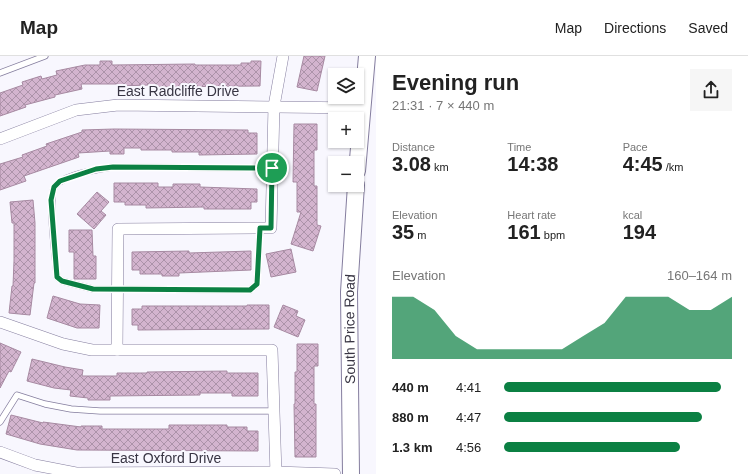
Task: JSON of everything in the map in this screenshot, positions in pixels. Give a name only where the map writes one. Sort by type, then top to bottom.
[{"type":"main road","points":[[358,156],[367,56]]},
{"type":"main road","name":"South Price Road","points":[[351,474],[349,292],[356,192]]},
{"type":"street","points":[[117,350],[118,229],[266,228],[272,168],[274,106],[283,56]]},
{"type":"street","name":"East Radcliffe Drive","points":[[0,139],[76,110],[118,105],[362,108]]},
{"type":"street","points":[[0,322],[63,344],[92,350],[272,350],[276,473]]},
{"type":"street","name":"East Oxford Drive","points":[[0,452],[35,465],[76,473],[335,474]]},
{"type":"lane","points":[[0,74],[45,56]]},
{"type":"lane","points":[[266,228],[257,284],[250,290],[93,289],[62,281],[57,277],[51,200],[54,187],[60,181],[96,169],[113,167],[272,168]]},
{"type":"lane","points":[[0,422],[17,395],[45,404],[71,409],[100,411],[274,411]]},
{"type":"building","points":[[304,56],[325,56],[317,91],[297,87]]},
{"type":"building","points":[[100,61],[112,61],[112,65],[241,65],[241,63],[251,63],[251,61],[261,61],[260,86],[149,87],[149,85],[118,86],[118,84],[81,84],[82,89],[55,95],[55,97],[25,105],[26,107],[0,116],[0,93],[23,85],[22,82],[41,76],[42,79],[57,75],[56,71],[85,65],[100,65]]},
{"type":"building","points":[[294,124],[317,124],[317,150],[314,150],[314,186],[317,186],[317,225],[321,226],[313,251],[291,244],[301,212],[297,212],[297,182],[293,182]]},
{"type":"building","points":[[82,130],[248,130],[248,133],[257,133],[257,154],[199,155],[199,152],[141,150],[141,148],[124,148],[124,154],[110,154],[110,151],[78,153],[79,157],[24,176],[26,181],[0,190],[0,164],[23,157],[22,155],[47,146],[46,144],[82,132]]},
{"type":"building","points":[[114,183],[158,183],[158,187],[173,187],[173,184],[200,184],[200,187],[257,189],[257,202],[251,202],[251,209],[204,209],[204,207],[146,208],[146,205],[125,205],[125,202],[114,202]]},
{"type":"building","points":[[97,192],[109,202],[101,211],[106,215],[94,229],[77,214]]},
{"type":"building","points":[[33,200],[35,223],[35,283],[30,315],[9,313],[13,286],[14,261],[14,223],[12,223],[10,202]]},
{"type":"building","points":[[69,230],[92,230],[93,256],[96,256],[96,279],[74,279],[74,252],[69,252]]},
{"type":"building","points":[[291,249],[296,272],[271,277],[266,254]]},
{"type":"building","points":[[189,251],[189,253],[251,251],[251,270],[179,273],[179,276],[162,276],[162,274],[140,274],[140,270],[132,270],[132,252]]},
{"type":"building","points":[[53,296],[80,304],[100,305],[99,328],[77,328],[47,318]]},
{"type":"building","points":[[269,305],[269,329],[138,330],[138,325],[132,325],[132,309],[142,309],[142,306]]},
{"type":"building","points":[[283,305],[298,311],[296,316],[305,320],[298,337],[274,327]]},
{"type":"building","points":[[0,343],[21,352],[11,372],[9,371],[0,388]]},
{"type":"building","points":[[297,344],[318,344],[318,366],[314,366],[316,457],[295,457],[294,404],[295,372],[297,372]]},
{"type":"building","points":[[32,359],[83,370],[82,376],[117,376],[117,373],[147,372],[227,371],[227,373],[258,373],[258,396],[232,396],[232,393],[200,393],[200,395],[110,396],[110,400],[88,400],[88,398],[70,396],[71,390],[54,388],[27,381]]},
{"type":"building","points":[[11,415],[43,423],[81,427],[102,426],[102,429],[169,429],[169,425],[227,425],[227,427],[247,427],[247,431],[258,431],[258,451],[77,450],[40,444],[6,434]]},
{"type":"route","points":[[113,167],[272,168],[271,228],[260,228],[257,284],[250,290],[93,289],[62,281],[57,277],[51,200],[54,187],[60,181],[96,169],[113,167]]}]
